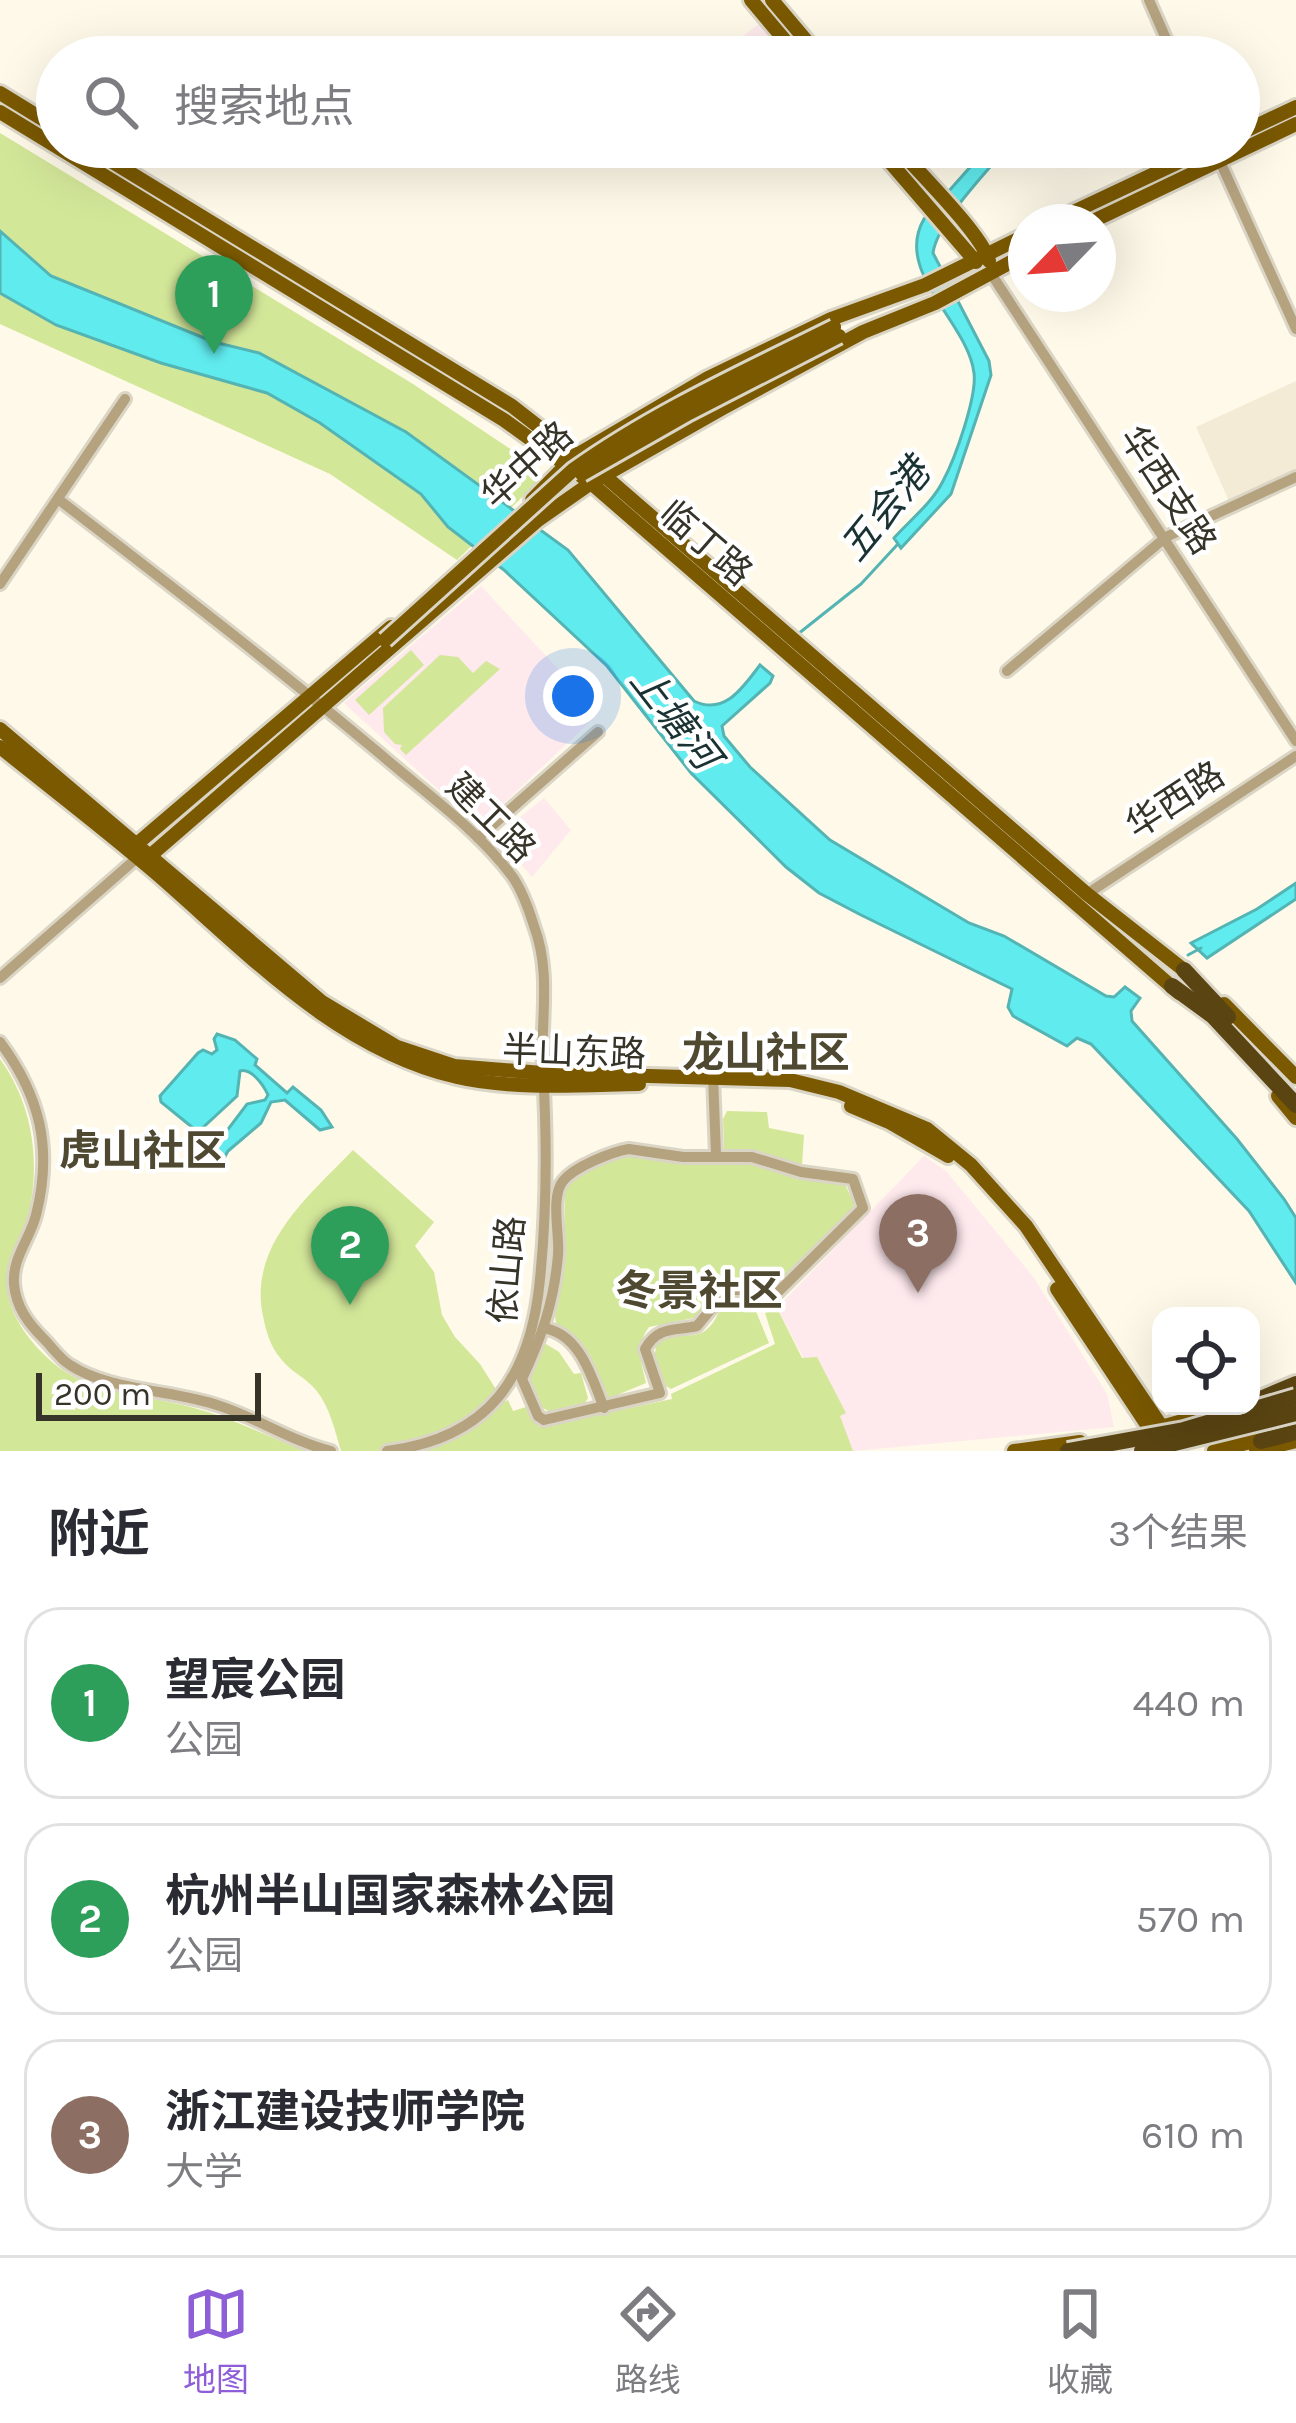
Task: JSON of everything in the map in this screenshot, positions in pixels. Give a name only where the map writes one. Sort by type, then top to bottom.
[{"type":"highway","points":[[1184,970],[1296,1106]]},
{"type":"highway","points":[[1172,986],[1216,1012],[1296,1096]]},
{"type":"highway","points":[[1260,1400],[1296,1390]]},
{"type":"highway","points":[[1068,1451],[1184,1430],[1296,1390]]},
{"type":"highway","points":[[1142,1451],[1296,1413]]},
{"type":"highway","points":[[1258,1446],[1296,1433]]},
{"type":"main road","points":[[751,0],[782,36]]},
{"type":"main road","points":[[772,0],[802,36]]},
{"type":"main road","points":[[0,93],[36,115]]},
{"type":"main road","points":[[1260,124],[1296,107]]},
{"type":"main road","name":"临丁路","points":[[0,112],[36,134]]},
{"type":"main road","points":[[1260,136],[1296,124]]},
{"type":"main road","name":"临丁路","points":[[92,168],[598,479],[1087,894],[1245,1021],[1296,1077]]},
{"type":"main road","name":"临丁路","points":[[122,168],[512,406],[569,460]]},
{"type":"main road","points":[[899,168],[964,236],[990,272]]},
{"type":"main road","points":[[910,168],[927,194]]},
{"type":"main road","points":[[1093,204],[1175,168]]},
{"type":"main road","points":[[1116,208],[1185,168]]},
{"type":"main road","name":"华中路","points":[[337,683],[524,509],[569,460],[708,378],[831,319],[926,285],[1008,243]]},
{"type":"main road","name":"华中路","points":[[337,683],[538,520],[598,479],[863,332],[935,303],[1008,263]]},
{"type":"main road","name":"华中路","points":[[142,852],[580,475],[836,332],[857,311]]},
{"type":"main road","name":"华中路","points":[[836,332],[863,332]]},
{"type":"main road","name":"临丁路","points":[[598,479],[1172,986],[1296,1118]]},
{"type":"main road","name":"半山东路","points":[[0,729],[316,1011],[420,1066],[461,1078],[767,1077],[879,1107],[928,1130],[971,1165],[1026,1226],[1156,1428],[1178,1451]]},
{"type":"main road","name":"半山东路","points":[[0,747],[142,852]]},
{"type":"main road","points":[[1014,1451],[1156,1428],[1203,1415]]},
{"type":"main road","points":[[1156,1428],[1166,1451]]},
{"type":"main road","points":[[1214,1451],[1258,1446]]},
{"type":"street","points":[[1149,0],[1165,36]]},
{"type":"street","points":[[1222,168],[1296,329]]},
{"type":"street","name":"华西支路","points":[[990,272],[1296,741]]},
{"type":"street","points":[[0,584],[125,400]]},
{"type":"street","points":[[1007,671],[1164,538],[1296,477]]},
{"type":"street","name":"建工路","points":[[58,499],[317,700],[478,838],[516,881],[536,929],[546,975],[544,1079]]},
{"type":"street","points":[[478,838],[598,732]]},
{"type":"street","name":"华西路","points":[[1087,894],[1296,756]]},
{"type":"street","name":"华中路","points":[[0,978],[142,852]]},
{"type":"street","points":[[0,1042],[30,1085],[40,1121],[36,1216],[18,1255],[14,1280],[17,1305],[34,1329],[69,1365],[100,1379],[192,1396],[331,1451]]},
{"type":"street","name":"依山路","points":[[387,1451],[411,1448],[451,1433],[489,1407],[507,1388],[540,1329],[544,1079]]},
{"type":"street","points":[[712,1080],[716,1155]]},
{"type":"street","points":[[629,1149],[683,1157],[716,1155],[752,1157],[801,1172],[853,1178],[863,1208],[773,1297],[767,1300],[747,1290],[727,1290],[697,1326],[656,1334],[645,1349],[660,1393],[549,1420],[538,1416],[522,1379],[558,1254],[558,1190],[567,1177],[629,1149]]},
{"type":"street","points":[[540,1329],[577,1350],[604,1408]]},
{"type":"shaded area","points":[[760,23],[770,36],[743,36]]},
{"type":"shaded area","points":[[1296,381],[1296,471],[1229,501],[1196,427]]},
{"type":"shaded area","points":[[481,586],[599,713],[479,827],[344,703]]},
{"type":"shaded area","points":[[544,798],[571,830],[532,877],[497,836]]},
{"type":"shaded area","points":[[924,1156],[946,1171],[1034,1278],[1107,1394],[1114,1427],[853,1451],[777,1308]]},
{"type":"green space","points":[[0,133],[36,155],[36,168],[58,168],[413,384],[533,464],[541,479],[457,560],[330,474],[0,324]]},
{"type":"green space","points":[[411,650],[424,665],[369,715],[355,700]]},
{"type":"green space","points":[[440,655],[458,657],[473,673],[486,661],[500,669],[406,755],[402,745],[384,732],[383,708]]},
{"type":"green space","points":[[0,1059],[27,1114],[34,1155],[28,1217],[7,1277],[10,1304],[31,1341],[76,1378],[208,1412],[305,1451],[0,1451]]},
{"type":"green space","points":[[727,1111],[767,1112],[769,1128],[804,1135],[802,1166],[724,1149]]},
{"type":"green space","points":[[353,1150],[434,1222],[415,1246],[434,1272],[442,1315],[504,1402],[508,1400],[513,1411],[526,1407],[539,1427],[672,1399],[671,1394],[775,1344],[765,1313],[777,1308],[802,1358],[817,1357],[846,1413],[840,1416],[853,1451],[341,1451],[321,1397],[271,1344],[261,1290],[273,1244],[286,1224]]},
{"type":"green space","points":[[623,1152],[638,1152],[658,1161],[754,1162],[845,1184],[854,1204],[852,1212],[774,1290],[763,1292],[750,1281],[729,1283],[699,1317],[649,1327],[641,1347],[646,1383],[610,1398],[586,1353],[555,1317],[564,1248],[565,1185]]},
{"type":"green space","points":[[738,1292],[755,1309],[769,1343],[671,1389],[666,1386],[654,1358],[657,1342],[706,1330],[729,1294]]},
{"type":"green space","points":[[546,1344],[559,1352],[574,1374],[581,1373],[588,1398],[585,1403],[550,1412],[541,1407],[526,1379]]},
{"type":"water","points":[[969,168],[990,168],[943,227],[933,253],[989,361],[991,375],[951,494],[901,548],[894,538],[933,496],[948,471],[974,384],[969,354],[918,258],[917,239],[924,219]]},
{"type":"water","name":"上塘河","points":[[0,231],[51,276],[214,342],[259,353],[406,432],[568,550],[694,701],[705,705],[724,702],[760,665],[773,676],[770,683],[722,726],[724,736],[750,767],[830,840],[969,923],[1004,936],[1106,996],[1114,997],[1125,987],[1140,998],[1131,1011],[1132,1021],[1237,1139],[1296,1218],[1296,1283],[1249,1211],[1091,1044],[1077,1038],[1067,1046],[1013,1016],[1008,1007],[1012,989],[819,893],[786,867],[691,773],[607,666],[504,570],[448,527],[421,494],[320,423],[267,393],[161,363],[56,325],[0,293]]},
{"type":"water","points":[[1296,883],[1296,899],[1207,958],[1191,943],[1257,909]]},
{"type":"water","points":[[217,1034],[235,1040],[287,1093],[293,1087],[321,1110],[332,1127],[320,1130],[285,1100],[271,1102],[261,1123],[228,1151],[218,1169],[204,1149],[217,1144],[247,1104],[265,1100],[268,1095],[260,1082],[240,1071],[237,1096],[198,1132],[161,1102],[160,1096],[198,1053],[217,1050]]},
{"type":"waterway","name":"五会港","points":[[798,634],[861,584],[897,545]]},
{"type":"waterway","points":[[1188,955],[1201,948]]},
{"type":"place","name":"望宸公园","points":[[214,354]]},
{"type":"place","name":"浙江建设技师学院","points":[[918,1293]]},
{"type":"place","name":"杭州半山国家森林公园","points":[[350,1305]]},
{"type":"district","name":"龙山社区","points":[[766,1053]]},
{"type":"district","name":"虎山社区","points":[[143,1151]]},
{"type":"district","name":"冬景社区","points":[[699,1291]]}]
